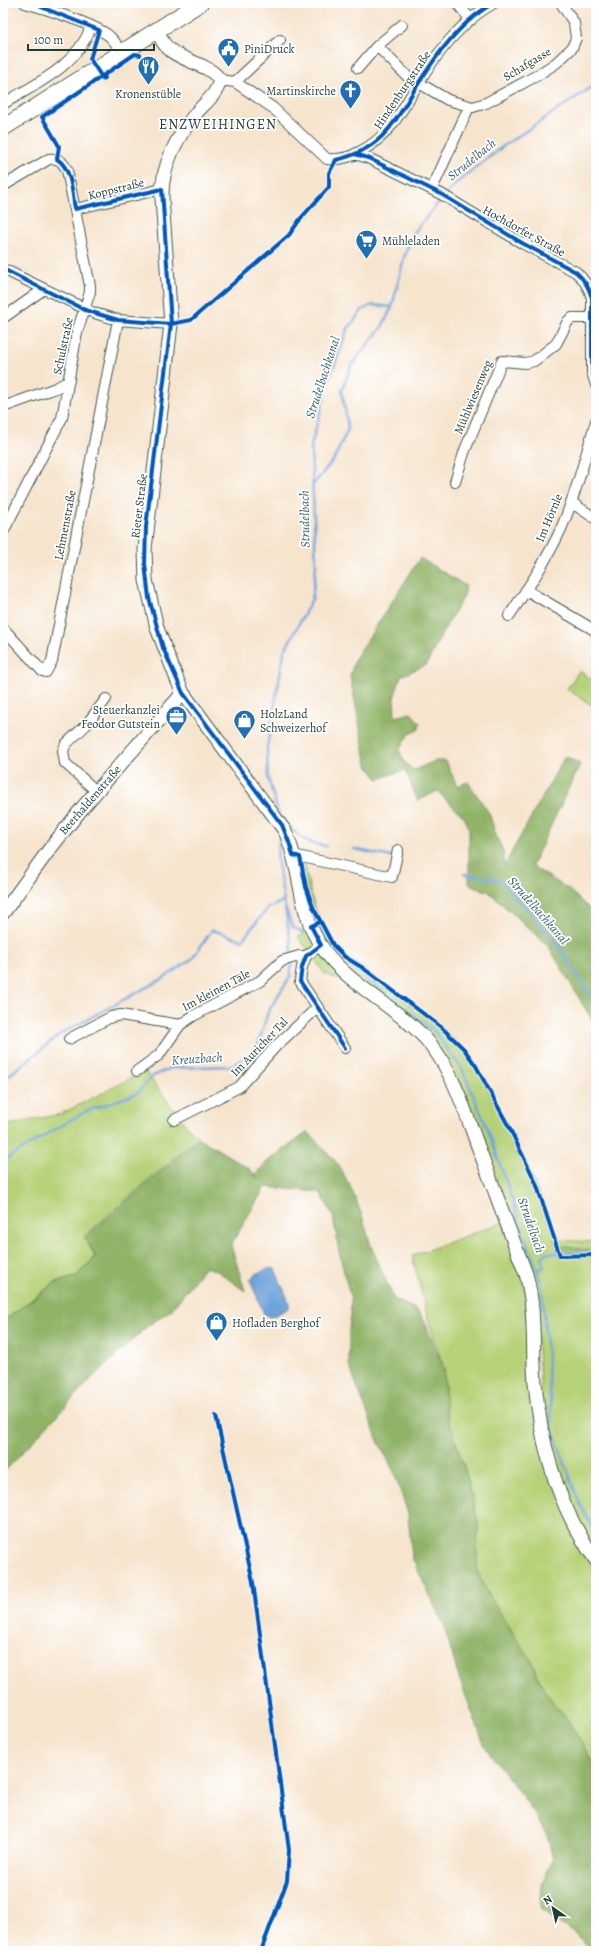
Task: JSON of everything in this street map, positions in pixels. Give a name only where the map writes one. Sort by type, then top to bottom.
[{"type":"main road","points":[[3,128],[200,3]]},
{"type":"street","points":[[25,3],[42,5],[109,36],[122,52]]},
{"type":"street","points":[[457,3],[471,20]]},
{"type":"street","name":"Hindenburgstraße","points":[[235,82],[284,118],[327,159],[336,160],[355,154],[380,140],[400,113],[439,53],[471,20],[494,3]]},
{"type":"street","name":"Schafgasse","points":[[469,107],[486,103],[536,76],[556,63],[572,48],[576,38],[574,23],[561,3]]},
{"type":"street","points":[[358,68],[377,46],[402,25]]},
{"type":"street","points":[[3,104],[67,64],[81,47],[91,27]]},
{"type":"street","points":[[158,30],[162,41],[181,58],[213,73],[220,80],[235,82],[280,40]]},
{"type":"street","points":[[377,46],[411,80],[448,100],[469,107],[436,192]]},
{"type":"street","name":"Rieter Straße","points":[[220,80],[217,91],[196,113],[179,138],[166,166],[162,189],[171,324],[146,527],[145,564],[149,598],[157,628],[169,662],[183,693],[287,835],[306,912],[321,945],[343,972],[384,1002],[428,1041],[442,1061],[452,1082],[471,1127],[529,1286],[540,1423],[549,1461],[569,1515],[582,1540],[596,1560]]},
{"type":"street","name":"Hochdorfer Straße","points":[[355,154],[368,158],[436,192],[522,243],[576,272],[589,287],[592,298],[592,372],[596,385]]},
{"type":"street","name":"Schulstraße","points":[[3,186],[49,159],[57,158],[63,163],[67,170],[90,286],[85,310],[78,325],[62,418],[3,532]]},
{"type":"street","name":"Koppstraße","points":[[75,209],[162,189]]},
{"type":"street","points":[[3,269],[85,310],[118,320],[171,324]]},
{"type":"street","points":[[3,318],[44,289]]},
{"type":"street","name":"Mühlwiesenweg","points":[[455,482],[465,450],[502,361],[525,363],[534,361],[556,344],[568,321],[572,318],[593,318]]},
{"type":"street","name":"Lehmenstraße","points":[[3,628],[42,671],[46,672],[52,661],[118,320]]},
{"type":"street","points":[[3,407],[56,388],[69,381]]},
{"type":"street","name":"Im Hörnle","points":[[509,616],[526,590],[561,529],[596,421]]},
{"type":"street","points":[[571,502],[596,519]]},
{"type":"street","points":[[526,590],[596,631]]},
{"type":"street","name":"Beerhaldenstraße","points":[[3,913],[49,850],[96,791],[183,693]]},
{"type":"street","points":[[96,791],[66,763],[63,751],[66,744],[86,725],[106,699]]},
{"type":"street","points":[[293,855],[392,877],[397,856]]},
{"type":"street","points":[[321,945],[302,956],[300,981],[344,1048]]},
{"type":"street","name":"Im kleinen Täle","points":[[137,1071],[159,1055],[180,1025],[193,1016],[260,981],[282,960],[302,956]]},
{"type":"street","name":"Im Auricher Tal","points":[[174,1120],[239,1087],[277,1045],[317,1008]]},
{"type":"street","name":"Im kleinen Täle","points":[[69,1039],[111,1017],[121,1015],[152,1022],[180,1025]]},
{"type":"green space","points":[[420,558],[466,586],[464,596],[445,628],[426,665],[401,676],[394,698],[395,717],[411,713],[420,723],[418,730],[409,734],[399,750],[405,763],[414,770],[435,761],[446,761],[457,786],[468,782],[489,813],[497,838],[503,850],[504,866],[565,756],[580,764],[532,866],[568,889],[596,915],[596,1091],[595,1025],[549,947],[489,892],[469,884],[469,828],[464,817],[437,791],[418,801],[405,770],[378,779],[367,765],[350,676],[355,659]]},
{"type":"green space","points":[[579,671],[596,682],[596,708],[567,689]]},
{"type":"green space","points":[[298,859],[304,860],[314,905],[326,933],[334,945],[344,956],[425,1014],[462,1048],[472,1061],[505,1120],[532,1177],[554,1236],[559,1256],[596,1256],[596,1554],[572,1514],[543,1422],[534,1297],[445,1060],[366,992],[325,974],[298,937],[318,926]]},
{"type":"green space","points":[[145,1071],[185,1124],[198,1137],[84,1236],[95,1257],[75,1277],[55,1282],[3,1321],[3,1126],[61,1114]]},
{"type":"green space","points":[[596,1091],[596,1121],[593,1111]]},
{"type":"green space","points":[[308,1132],[338,1164],[350,1186],[362,1215],[371,1246],[394,1299],[417,1310],[425,1322],[444,1369],[446,1412],[467,1476],[478,1523],[477,1570],[491,1599],[531,1660],[544,1690],[569,1722],[596,1767],[596,1951],[592,1951],[583,1940],[540,1909],[542,1885],[553,1859],[547,1835],[528,1804],[485,1747],[458,1675],[444,1626],[412,1558],[408,1514],[394,1472],[378,1441],[349,1365],[351,1300],[339,1252],[333,1216],[320,1192],[265,1187],[231,1245],[245,1291],[217,1271],[205,1267],[172,1309],[148,1326],[94,1376],[3,1473],[3,1321],[55,1283],[75,1277],[96,1257],[85,1237],[199,1138],[250,1169],[258,1179],[255,1174],[269,1160]]},
{"type":"green space","points":[[503,1222],[523,1275],[537,1423],[596,1565],[596,1767],[569,1722],[544,1690],[531,1660],[491,1599],[477,1570],[478,1523],[467,1476],[446,1412],[444,1369],[428,1319],[412,1256]]},
{"type":"green space","points":[[557,1240],[596,1242],[596,1251],[568,1246],[558,1247]]},
{"type":"green space","points":[[568,1246],[582,1250],[596,1251],[596,1255],[560,1255],[558,1247]]},
{"type":"water","points":[[270,1268],[275,1269],[289,1302],[289,1308],[271,1317],[264,1314],[250,1280],[254,1275]]},
{"type":"waterway","name":"Strudelbach","points":[[446,195],[457,182],[505,145],[596,84]]},
{"type":"waterway","name":"Strudelbach","points":[[313,485],[334,459],[348,429],[342,390],[352,364],[382,327],[392,307],[404,258],[412,235],[442,198]]},
{"type":"waterway","name":"Strudelbach","points":[[279,815],[268,778],[267,747],[284,652],[312,599],[316,565],[311,446],[329,380],[347,330],[362,310],[372,305],[392,307]]},
{"type":"waterway","name":"Strudelbachkanal","points":[[289,826],[306,840],[315,844],[326,846]]},
{"type":"waterway","name":"Strudelbach","points":[[280,834],[277,857],[284,902]]},
{"type":"waterway","name":"Strudelbachkanal","points":[[354,849],[391,857]]},
{"type":"waterway","name":"Strudelbachkanal","points":[[464,874],[500,880],[553,938],[596,1003]]},
{"type":"waterway","points":[[3,1080],[62,1033],[164,978],[192,959],[212,930],[242,940],[268,908],[284,901],[291,945],[291,956]]},
{"type":"waterway","name":"Kreuzbach","points":[[286,909],[292,926],[303,933]]},
{"type":"waterway","name":"Kreuzbach","points":[[3,1161],[84,1112],[136,1094],[153,1076],[171,1068],[230,1066],[253,1053],[259,1042],[268,1012],[291,975],[291,961]]},
{"type":"waterway","name":"Strudelbach","points":[[354,969],[434,1031],[462,1069],[488,1130],[542,1285],[552,1428],[579,1502],[596,1534]]},
{"type":"waterway","name":"Strudelbachkanal","points":[[537,1271],[544,1267],[542,1258],[546,1253],[596,1253]]},
{"type":"cycle path","points":[[42,3],[41,7],[99,30],[90,59],[103,79],[105,78]]},
{"type":"cycle path","points":[[3,269],[85,310],[118,320],[171,324],[191,320],[289,235],[301,218],[329,187],[329,173],[336,160],[369,147],[381,137],[391,126],[440,52],[456,33],[474,16],[494,3]]},
{"type":"cycle path","points":[[140,55],[135,54],[42,117],[59,146],[57,159],[66,169],[72,188],[75,209],[162,189],[171,324],[146,527],[145,564],[149,598],[163,648],[183,693],[282,825],[293,855],[300,857],[306,887],[313,907],[333,945],[345,957],[363,968],[441,1027],[464,1049],[476,1066],[510,1129],[536,1183],[560,1256],[596,1255]]},
{"type":"cycle path","points":[[355,154],[368,158],[441,194],[522,243],[576,272],[590,290],[592,298],[592,372],[596,385]]},
{"type":"cycle path","points":[[320,922],[311,926],[321,945],[306,956],[302,967],[300,981],[345,1048]]},
{"type":"cycle path","points":[[216,1416],[253,1582],[289,1850],[287,1881],[261,1951]]},
{"type":"place","name":"PiniDruck","points":[[229,68]]},
{"type":"place","name":"Kronenstüble","points":[[148,86]]},
{"type":"place","name":"Martinskirche","points":[[351,110]]},
{"type":"place","name":"Mühleladen","points":[[367,260]]},
{"type":"place","name":"Steuerkanzlei Feodor Gutstein","points":[[176,736]]},
{"type":"place","name":"HolzLand Schweizerhof","points":[[244,740]]},
{"type":"place","name":"Hofladen Berghof","points":[[217,1342]]},
{"type":"district","name":"ENZWEIHINGEN","points":[[218,124]]}]
